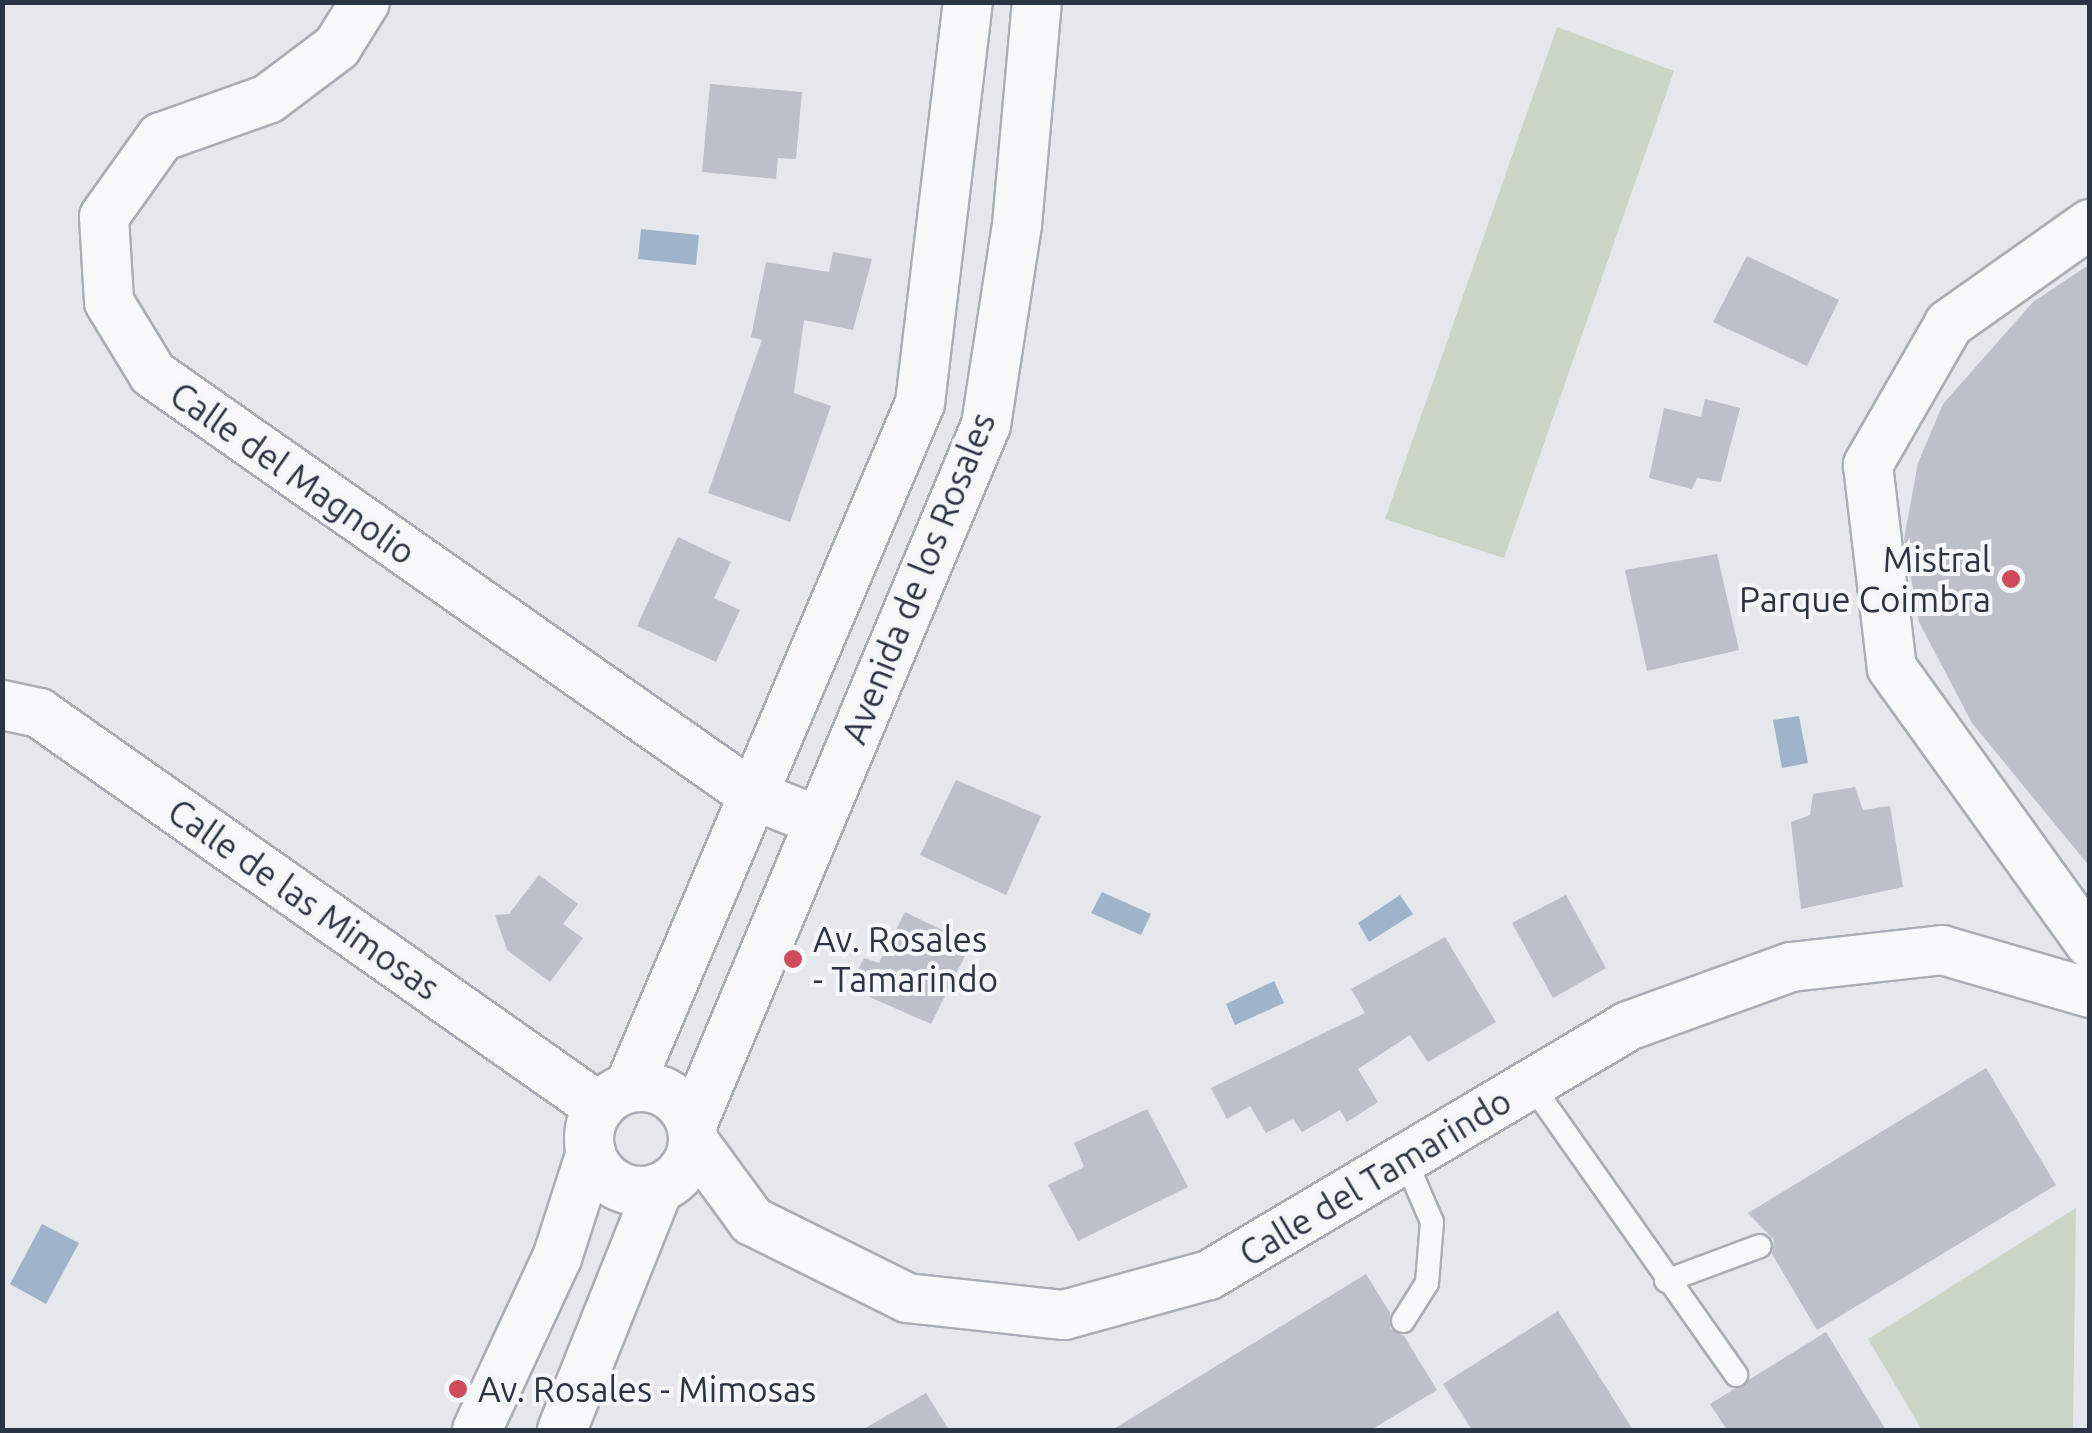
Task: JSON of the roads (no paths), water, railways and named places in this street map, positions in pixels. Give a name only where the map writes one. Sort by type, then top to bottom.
[{"type":"street","name":"Calle del Magnolio","points":[[365,2],[337,48],[268,99],[161,137],[104,217],[109,302],[153,374],[753,795],[818,821]]},
{"type":"street","name":"Avenida de los Rosales","points":[[477,1430],[557,1258],[606,1116],[753,795],[920,402],[968,2]]},
{"type":"street","name":"Avenida de los Rosales","points":[[693,1134],[818,821],[986,425],[1018,225],[1038,2]]},
{"type":"street","points":[[2090,224],[1950,324],[1868,465],[1892,668],[2090,944]]},
{"type":"street","name":"Calle de las Mimosas","points":[[2,705],[39,714],[606,1116]]},
{"type":"street","name":"Calle del Tamarindo","points":[[693,1134],[752,1221],[908,1298],[1064,1315],[1209,1276],[1628,1026],[1790,967],[1942,950],[2090,993]]},
{"type":"street","points":[[562,1430],[659,1188],[683,1170],[693,1134],[675,1098],[606,1116],[609,1180],[659,1188]]},
{"type":"lane","points":[[1531,1084],[1666,1281],[1736,1375]]},
{"type":"lane","points":[[1402,1320],[1428,1283],[1432,1222],[1405,1159]]},
{"type":"lane","points":[[1666,1281],[1760,1246]]},
{"type":"water","points":[[641,229],[699,235],[696,265],[638,259]]},
{"type":"water","points":[[1799,716],[1808,763],[1782,768],[1773,720]]},
{"type":"water","points":[[1102,892],[1151,914],[1141,935],[1091,913]]},
{"type":"water","points":[[1400,895],[1413,914],[1369,942],[1358,923]]},
{"type":"water","points":[[1274,981],[1284,1003],[1235,1025],[1226,1004]]},
{"type":"water","points":[[42,1224],[79,1243],[46,1304],[10,1284]]},
{"type":"place","name":"Mistral Parque Coimbra","points":[[2011,579]]},
{"type":"place","name":"Av. Rosales - Tamarindo","points":[[793,959]]},
{"type":"place","name":"Av. Rosales - Mimosas","points":[[458,1389]]}]
